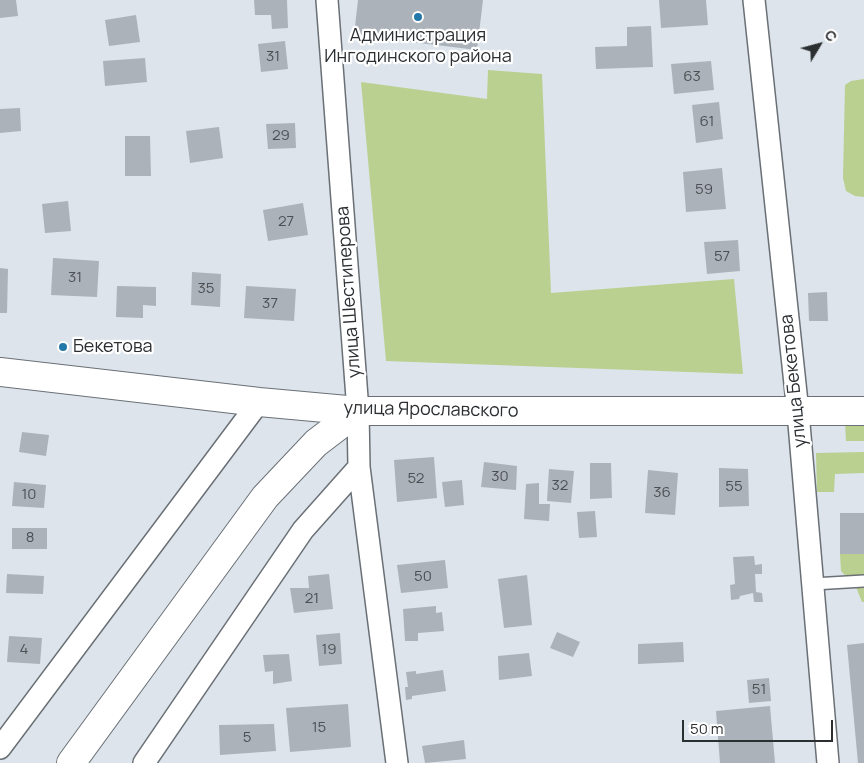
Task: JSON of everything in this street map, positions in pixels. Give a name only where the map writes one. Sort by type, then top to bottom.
[{"type":"main road","name":"улица Ярославского","points":[[0,372],[259,402],[358,411],[864,411]]},
{"type":"main road","points":[[71,763],[265,497],[316,443],[358,411]]},
{"type":"street","name":"улица Шестиперова","points":[[327,0],[358,411],[359,467],[397,763]]},
{"type":"street","name":"улица Бекетова","points":[[754,0],[798,412],[828,763]]},
{"type":"street","points":[[0,748],[259,402]]},
{"type":"street","points":[[144,763],[303,530],[359,467]]},
{"type":"lane","points":[[813,584],[864,581]]},
{"type":"green space","points":[[488,70],[542,74],[551,293],[734,279],[743,374],[386,361],[361,82],[487,99]]},
{"type":"green space","points":[[864,79],[864,197],[855,196],[846,191],[843,178],[845,85],[851,81]]},
{"type":"green space","points":[[845,422],[864,422],[864,441],[846,441]]},
{"type":"green space","points":[[864,452],[864,473],[835,474],[834,492],[817,492],[816,453]]},
{"type":"green space","points":[[840,554],[864,554],[864,602],[862,602],[856,587],[841,571]]},
{"type":"building","points":[[0,0],[16,0],[18,16],[0,18]]},
{"type":"building","points":[[254,0],[287,0],[288,28],[272,29],[271,15],[255,15]]},
{"type":"building","name":"Администрация Ингодинского района","points":[[358,0],[483,0],[477,50],[354,35]]},
{"type":"building","points":[[659,0],[706,0],[708,25],[661,28]]},
{"type":"building","points":[[136,15],[140,42],[109,46],[105,20]]},
{"type":"building","points":[[651,26],[653,67],[596,69],[595,47],[627,46],[627,27]]},
{"type":"building","points":[[285,41],[288,69],[261,72],[258,44]]},
{"type":"building","points":[[145,58],[147,82],[105,86],[103,61]]},
{"type":"building","points":[[711,61],[714,90],[674,94],[671,64]]},
{"type":"building","points":[[719,102],[723,139],[696,143],[692,105]]},
{"type":"building","points":[[20,108],[21,131],[0,133],[0,109]]},
{"type":"building","points":[[295,123],[296,148],[268,149],[266,124]]},
{"type":"building","points":[[219,127],[223,158],[190,163],[186,131]]},
{"type":"building","points":[[125,136],[150,136],[151,176],[125,176]]},
{"type":"building","points":[[722,168],[726,209],[686,212],[683,172]]},
{"type":"building","points":[[68,201],[71,231],[45,233],[42,204]]},
{"type":"building","points":[[303,203],[308,235],[268,241],[263,210]]},
{"type":"building","points":[[738,240],[740,271],[707,274],[704,242]]},
{"type":"building","points":[[53,258],[99,261],[97,297],[51,295]]},
{"type":"building","points":[[0,268],[8,269],[7,313],[0,313]]},
{"type":"building","points":[[192,272],[221,274],[220,307],[191,305]]},
{"type":"building","points":[[117,286],[156,287],[156,306],[143,305],[143,318],[116,317]]},
{"type":"building","points":[[246,286],[296,289],[294,321],[244,318]]},
{"type":"building","points":[[827,292],[828,321],[809,321],[808,293]]},
{"type":"building","points":[[22,432],[49,435],[46,456],[19,452]]},
{"type":"building","points":[[434,457],[437,498],[397,502],[394,460]]},
{"type":"building","points":[[484,462],[517,466],[516,490],[481,487]]},
{"type":"building","points":[[590,463],[611,463],[612,498],[590,499]]},
{"type":"building","points":[[719,468],[748,469],[749,506],[719,507]]},
{"type":"building","points":[[549,469],[574,471],[571,503],[547,501]]},
{"type":"building","points":[[648,470],[678,473],[675,515],[645,513]]},
{"type":"building","points":[[462,480],[464,505],[445,507],[442,482]]},
{"type":"building","points":[[14,482],[46,485],[44,508],[12,506]]},
{"type":"building","points":[[539,483],[539,504],[550,504],[549,521],[524,519],[526,484]]},
{"type":"building","points":[[595,511],[597,537],[579,538],[577,512]]},
{"type":"building","points":[[840,513],[864,513],[864,554],[840,554]]},
{"type":"building","points":[[12,528],[47,528],[47,549],[12,549]]},
{"type":"building","points":[[754,556],[755,565],[762,564],[762,574],[755,574],[756,592],[762,593],[763,602],[754,602],[753,593],[731,600],[730,585],[735,584],[733,557]]},
{"type":"building","points":[[445,560],[448,588],[401,593],[397,565]]},
{"type":"building","points":[[7,574],[44,576],[43,594],[6,593]]},
{"type":"building","points":[[329,574],[333,609],[294,613],[290,588],[309,588],[308,576]]},
{"type":"building","points":[[527,575],[532,625],[504,628],[498,579]]},
{"type":"building","points":[[436,606],[436,613],[442,612],[444,631],[418,633],[418,641],[405,641],[403,609]]},
{"type":"building","points":[[557,632],[580,642],[573,657],[550,648]]},
{"type":"building","points":[[340,633],[342,664],[319,666],[316,635]]},
{"type":"building","points":[[9,636],[42,638],[40,664],[7,662]]},
{"type":"building","points":[[683,642],[684,662],[638,664],[638,644]]},
{"type":"building","points":[[864,643],[864,763],[858,763],[847,645]]},
{"type":"building","points":[[529,653],[532,676],[499,680],[498,656]]},
{"type":"building","points":[[289,654],[292,681],[273,684],[273,671],[265,672],[263,655]]},
{"type":"building","points":[[443,670],[446,691],[412,696],[412,699],[406,700],[405,687],[408,687],[406,672],[416,671],[416,674]]},
{"type":"building","points":[[769,678],[771,701],[749,703],[747,680]]},
{"type":"building","points":[[348,704],[351,747],[290,752],[286,708]]},
{"type":"building","points":[[770,706],[775,763],[720,763],[716,711]]},
{"type":"building","points":[[274,724],[276,751],[220,755],[219,725]]},
{"type":"building","points":[[464,740],[466,759],[425,763],[422,746]]},
{"type":"place","name":"Администрация Ингодинского района","points":[[418,17]]},
{"type":"place","name":"Бекетова","points":[[63,347]]}]
